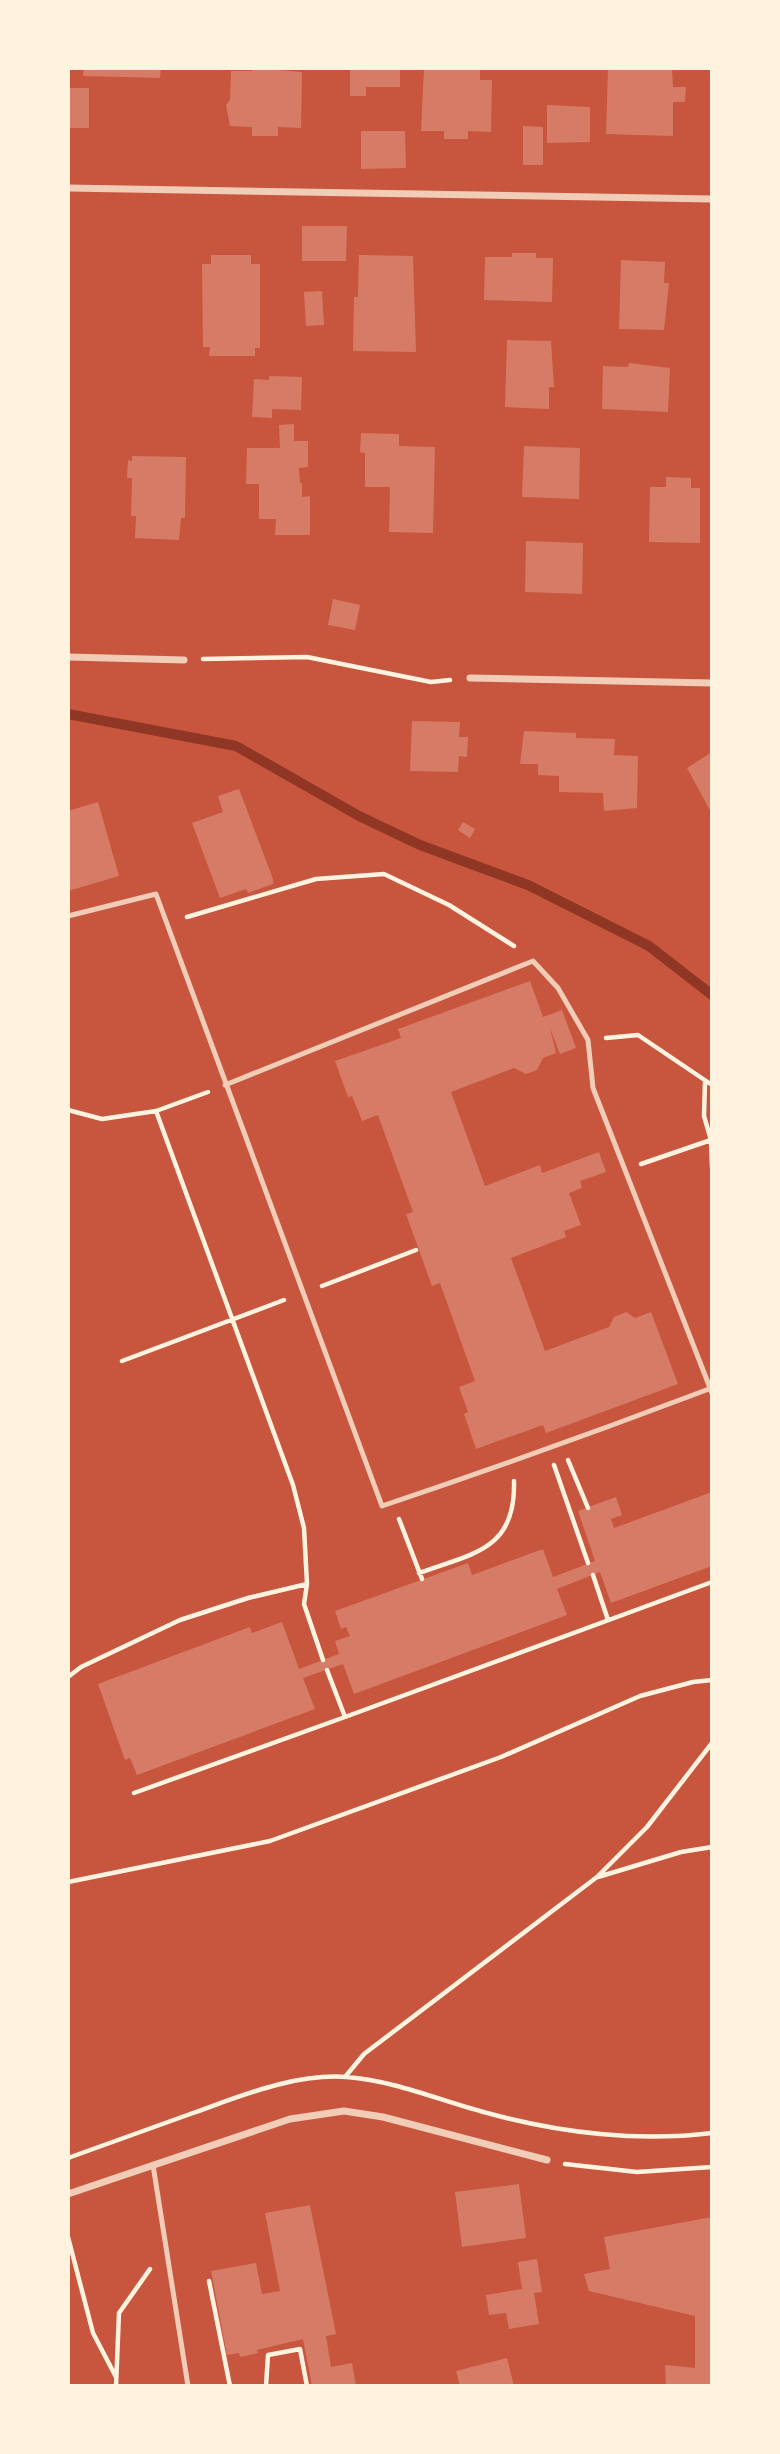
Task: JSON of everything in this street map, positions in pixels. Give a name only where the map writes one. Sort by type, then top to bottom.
[{"type":"street","points":[[68,188],[712,199]]},
{"type":"street","points":[[68,657],[184,660]]},
{"type":"street","points":[[470,678],[712,683]]},
{"type":"street","points":[[68,2194],[290,2119],[344,2111],[383,2116],[547,2160]]},
{"type":"lane","points":[[68,915],[156,894],[225,1085],[382,1506],[710,1391],[593,1088],[588,1040],[558,988],[533,961],[225,1085]]},
{"type":"lane","points":[[153,2165],[188,2386]]},
{"type":"path","points":[[184,660],[307,657],[431,682],[470,678]]},
{"type":"path","points":[[166,924],[316,879],[384,874],[449,905],[504,938],[533,961]]},
{"type":"path","points":[[588,1040],[638,1035],[705,1083],[712,1084]]},
{"type":"path","points":[[705,1083],[704,1116],[711,1140],[712,1167]]},
{"type":"path","points":[[68,1110],[103,1119],[156,1111],[225,1085]]},
{"type":"path","points":[[156,1111],[293,1485],[304,1528],[307,1584],[304,1604],[323,1660]]},
{"type":"path","points":[[623,1170],[711,1140]]},
{"type":"path","points":[[122,1361],[416,1250]]},
{"type":"path","points":[[419,1573],[485,1548],[503,1534],[515,1504],[513,1459]]},
{"type":"path","points":[[569,1465],[587,1508]]},
{"type":"path","points":[[563,1491],[588,1563]]},
{"type":"path","points":[[408,1543],[422,1579]]},
{"type":"path","points":[[593,1575],[608,1620]]},
{"type":"path","points":[[134,1793],[712,1582]]},
{"type":"path","points":[[68,1677],[81,1667],[180,1620],[248,1598],[307,1584]]},
{"type":"path","points":[[327,1670],[345,1717]]},
{"type":"path","points":[[68,1882],[270,1841],[502,1757],[640,1696],[692,1682],[712,1680]]},
{"type":"path","points":[[345,2077],[364,2054],[597,1877],[647,1827],[712,1743]]},
{"type":"path","points":[[597,1877],[681,1852],[712,1847]]},
{"type":"path","points":[[68,2158],[259,2091],[303,2080],[345,2077],[381,2082],[490,2114],[569,2129],[633,2136],[712,2133]]},
{"type":"path","points":[[547,2160],[615,2171],[712,2167]]},
{"type":"path","points":[[68,2237],[93,2333],[116,2377]]},
{"type":"path","points":[[116,2386],[118,2313],[143,2276],[166,2253]]},
{"type":"path","points":[[209,2281],[230,2386]]},
{"type":"path","points":[[265,2386],[268,2355],[300,2349],[307,2386]]},
{"type":"building","points":[[84,68],[161,68],[160,78],[83,76]]},
{"type":"building","points":[[252,68],[302,72],[301,128],[278,127],[278,136],[252,136],[252,127],[230,126],[226,105],[230,100],[231,71],[252,71]]},
{"type":"building","points":[[350,68],[400,68],[400,87],[366,87],[366,96],[350,96]]},
{"type":"building","points":[[424,68],[480,68],[480,80],[492,80],[491,132],[468,131],[468,139],[444,139],[444,131],[421,131]]},
{"type":"building","points":[[608,68],[672,68],[673,87],[686,87],[685,102],[673,102],[673,136],[606,134]]},
{"type":"building","points":[[68,88],[89,88],[89,128],[68,128]]},
{"type":"building","points":[[547,105],[590,107],[590,142],[547,143]]},
{"type":"building","points":[[523,126],[543,127],[543,165],[523,165]]},
{"type":"building","points":[[361,131],[405,131],[406,168],[361,169]]},
{"type":"building","points":[[302,226],[347,226],[346,261],[302,261]]},
{"type":"building","points":[[512,253],[536,253],[536,258],[553,258],[552,302],[484,300],[485,257],[512,257]]},
{"type":"building","points":[[211,255],[251,255],[251,264],[260,264],[260,348],[255,348],[255,356],[209,356],[210,347],[203,347],[202,264],[211,264]]},
{"type":"building","points":[[359,255],[413,256],[416,352],[353,351],[354,297],[358,297]]},
{"type":"building","points":[[621,260],[665,262],[664,283],[669,283],[664,330],[619,329]]},
{"type":"building","points":[[322,291],[324,325],[306,326],[304,292]]},
{"type":"building","points":[[507,340],[551,341],[554,387],[549,387],[549,409],[505,407]]},
{"type":"building","points":[[629,363],[670,368],[668,412],[602,409],[603,366],[628,367]]},
{"type":"building","points":[[269,376],[302,377],[301,410],[272,409],[272,418],[252,417],[254,379],[269,380]]},
{"type":"building","points":[[294,424],[294,441],[308,441],[308,467],[299,468],[302,497],[310,496],[310,535],[275,535],[276,519],[259,519],[259,484],[246,484],[247,448],[280,448],[279,425]]},
{"type":"building","points":[[361,433],[399,434],[399,446],[435,447],[433,533],[389,532],[390,487],[365,487],[365,453],[360,452]]},
{"type":"building","points":[[524,446],[580,448],[579,499],[522,497]]},
{"type":"building","points":[[132,456],[186,457],[185,518],[181,518],[179,540],[135,538],[136,516],[131,516],[132,478],[127,478],[128,460],[132,461]]},
{"type":"building","points":[[666,477],[691,478],[691,488],[700,488],[700,543],[649,542],[650,487],[666,487]]},
{"type":"building","points":[[526,541],[583,543],[582,594],[525,592]]},
{"type":"building","points":[[333,599],[360,605],[355,630],[328,625]]},
{"type":"building","points":[[412,721],[460,722],[459,737],[468,737],[467,757],[459,756],[458,772],[410,771]]},
{"type":"building","points":[[524,731],[576,733],[576,738],[615,739],[614,755],[638,756],[637,808],[604,811],[603,793],[559,792],[559,776],[538,775],[538,764],[520,764]]},
{"type":"building","points":[[712,752],[712,814],[687,768]]},
{"type":"building","points":[[239,789],[273,884],[248,893],[246,889],[220,898],[192,823],[223,812],[218,796]]},
{"type":"building","points":[[98,802],[119,876],[68,891],[68,811]]},
{"type":"building","points":[[463,822],[475,829],[470,838],[458,830]]},
{"type":"building","points":[[530,981],[543,1017],[562,1010],[576,1048],[560,1054],[550,1028],[556,1053],[543,1058],[537,1070],[526,1074],[514,1068],[451,1092],[485,1186],[540,1165],[542,1173],[599,1152],[606,1172],[580,1181],[582,1188],[569,1193],[581,1225],[564,1231],[566,1237],[511,1258],[545,1351],[609,1327],[614,1317],[626,1312],[635,1318],[651,1312],[678,1384],[546,1433],[543,1425],[476,1449],[464,1414],[468,1412],[459,1387],[475,1381],[440,1283],[432,1286],[406,1214],[413,1212],[378,1115],[362,1121],[352,1096],[348,1097],[335,1061],[401,1038],[398,1029]]},
{"type":"building","points":[[712,1492],[712,1566],[611,1603],[600,1572],[557,1589],[567,1615],[354,1694],[343,1664],[303,1678],[315,1709],[137,1775],[130,1758],[125,1760],[98,1684],[250,1627],[252,1633],[282,1622],[299,1669],[339,1654],[335,1641],[350,1636],[346,1627],[341,1629],[335,1611],[468,1563],[472,1575],[543,1549],[553,1577],[595,1561],[578,1511],[616,1497],[622,1515],[611,1519],[614,1528]]},
{"type":"building","points":[[519,2184],[526,2238],[462,2247],[455,2192]]},
{"type":"building","points":[[310,2205],[336,2334],[326,2336],[331,2367],[352,2363],[356,2386],[312,2386],[303,2339],[240,2357],[239,2353],[227,2355],[211,2271],[256,2263],[262,2294],[280,2291],[265,2213]]},
{"type":"building","points":[[712,2217],[712,2386],[666,2386],[665,2365],[695,2368],[695,2316],[589,2291],[584,2274],[610,2269],[604,2237]]},
{"type":"building","points":[[537,2259],[542,2292],[534,2293],[539,2324],[509,2329],[506,2313],[489,2315],[486,2295],[522,2289],[518,2262]]},
{"type":"building","points":[[507,2358],[514,2386],[460,2386],[456,2371]]},
{"type":"waterway","points":[[68,714],[236,746],[359,816],[420,845],[528,885],[649,946],[712,995]]}]
